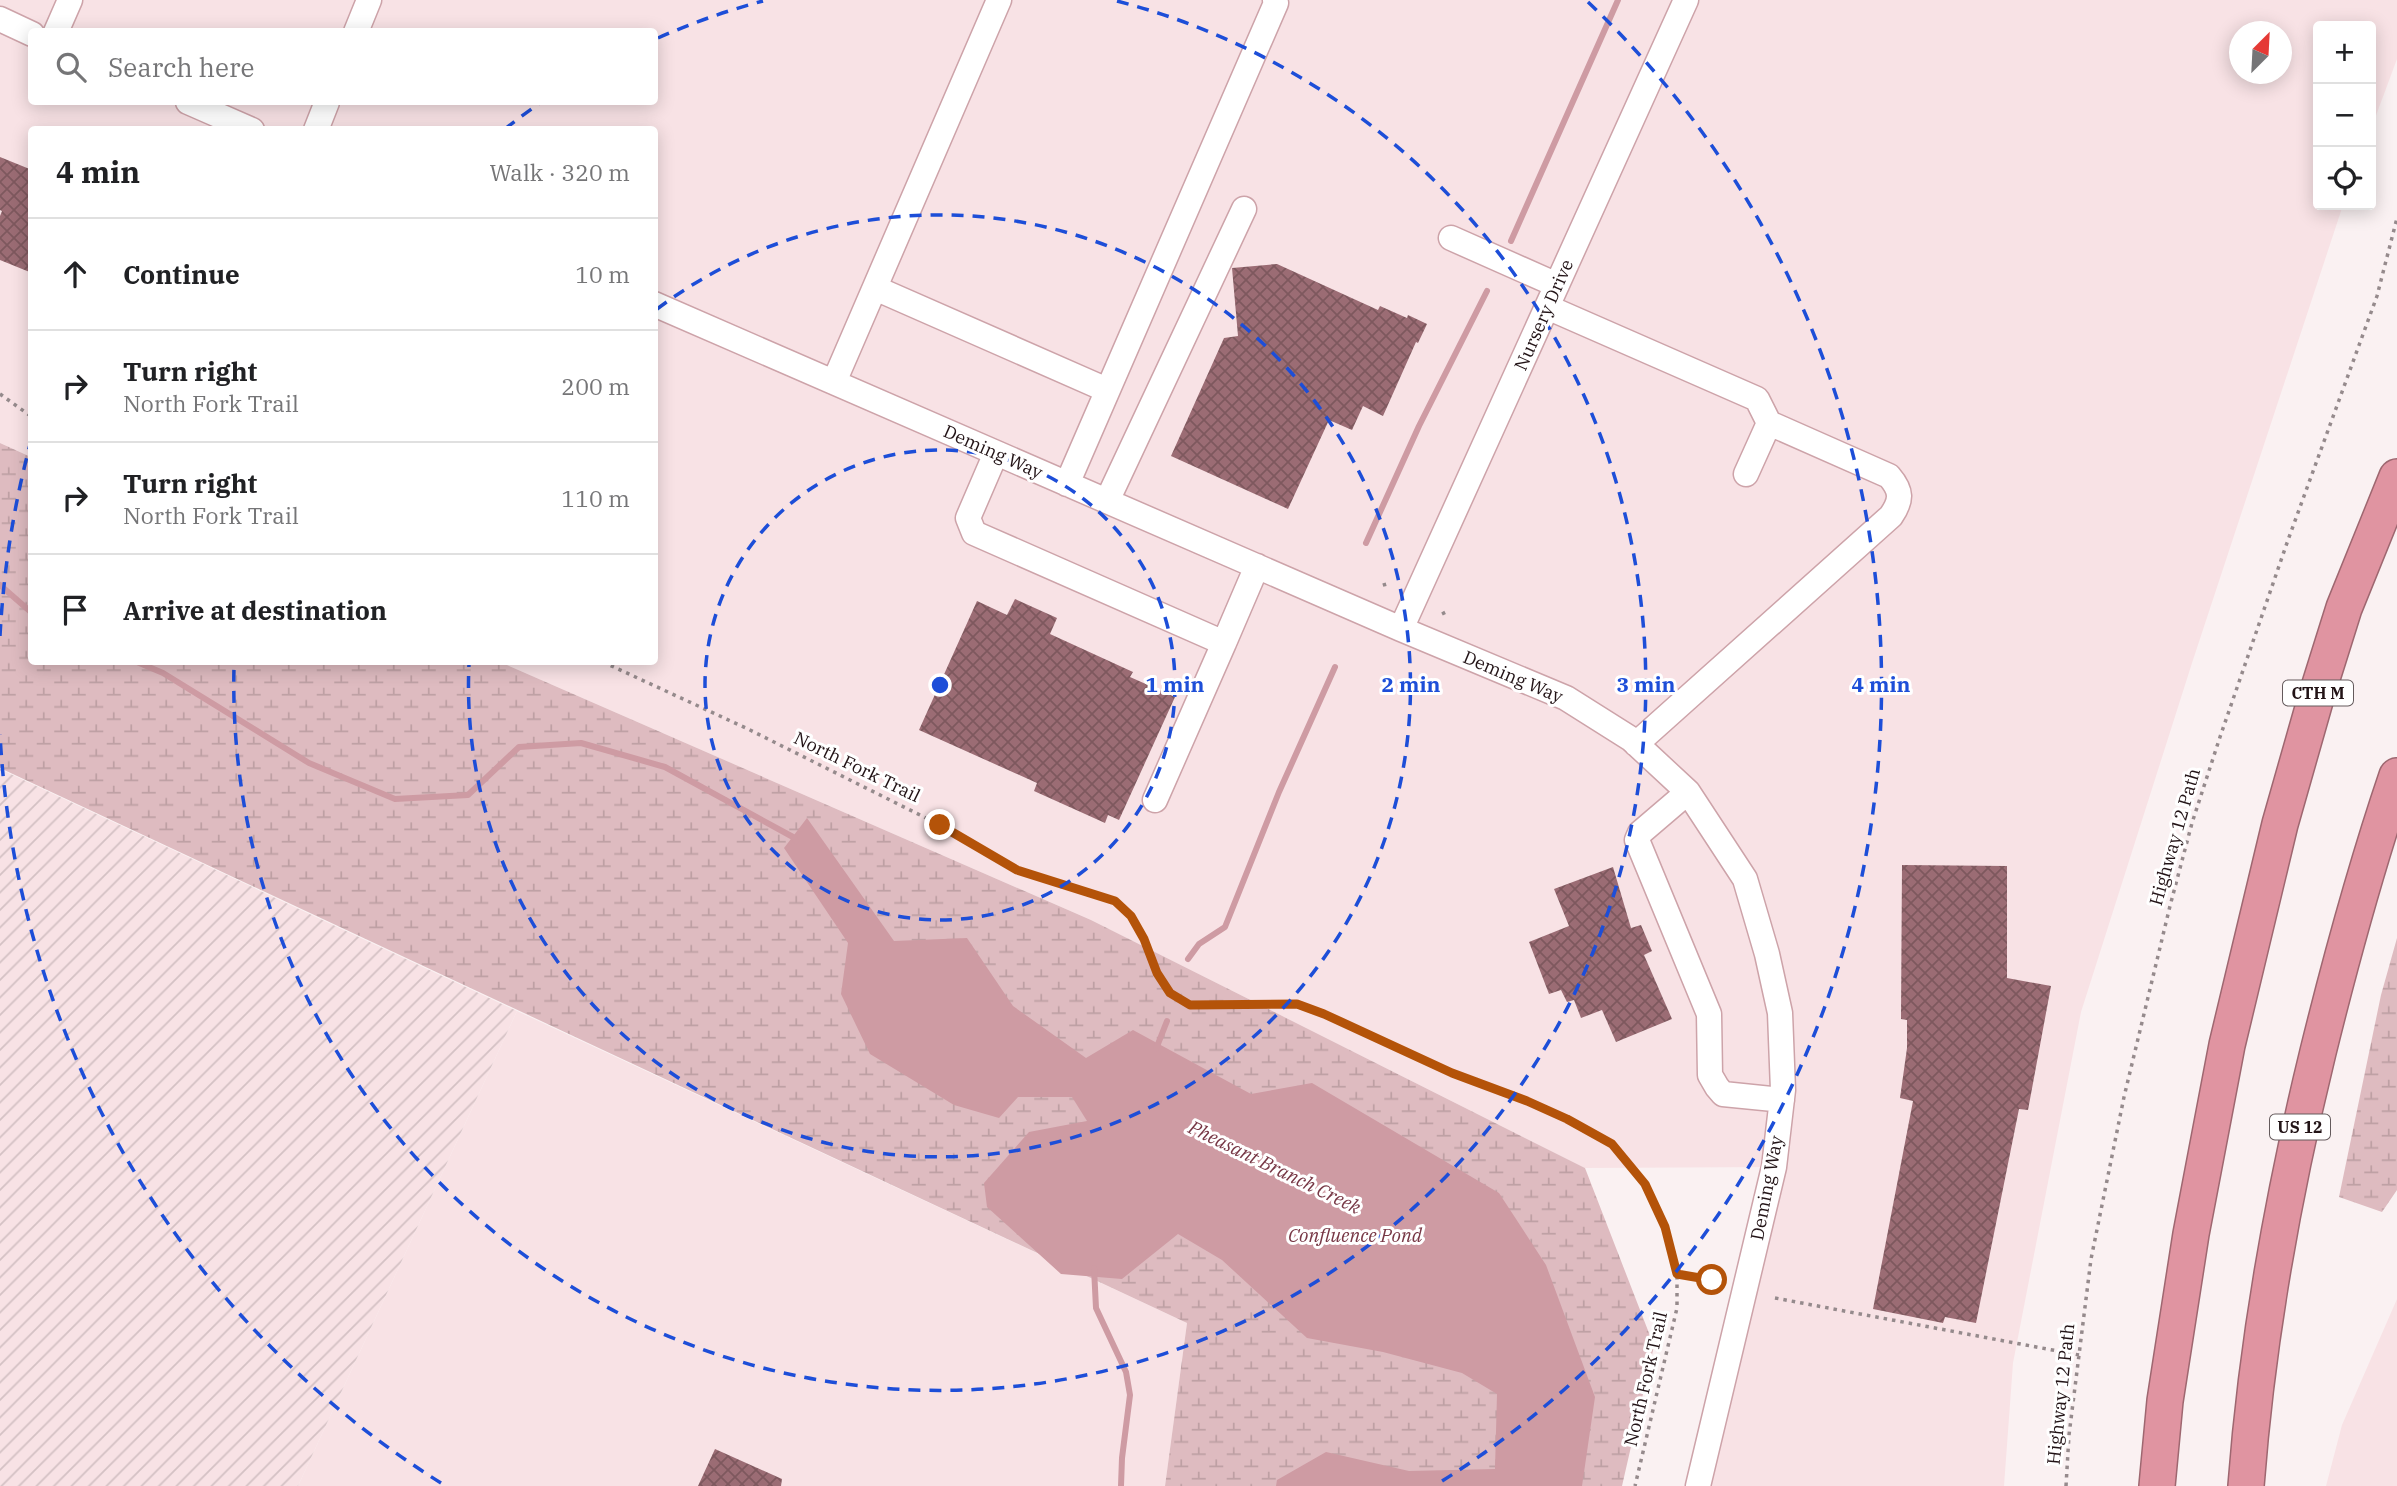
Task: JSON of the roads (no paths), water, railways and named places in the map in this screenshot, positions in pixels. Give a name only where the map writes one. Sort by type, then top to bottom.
[{"type":"highway","name":"CTH M","points":[[2260,915],[2280,824],[2317,694],[2344,608],[2397,477]]},
{"type":"highway","points":[[2157,1486],[2165,1401],[2191,1234],[2228,1045],[2260,915],[2354,643],[2397,535]]},
{"type":"highway","name":"US 12","points":[[2246,1486],[2262,1327],[2280,1222],[2337,974],[2373,845],[2397,776]]},
{"type":"street","points":[[58,28],[70,0]]},
{"type":"street","points":[[358,28],[369,0]]},
{"type":"street","points":[[834,382],[999,0]]},
{"type":"street","points":[[1067,484],[1275,0]]},
{"type":"street","name":"Nursery Drive","points":[[1401,629],[1686,0]]},
{"type":"street","points":[[0,19],[28,32]]},
{"type":"street","points":[[195,105],[243,126]]},
{"type":"street","points":[[318,126],[326,105]]},
{"type":"street","points":[[1107,501],[1244,209]]},
{"type":"street","points":[[1451,238],[1552,296],[1757,399],[1769,423],[1889,476],[1898,486],[1898,506],[1891,516],[1636,744]]},
{"type":"street","points":[[875,288],[1108,390]]},
{"type":"street","name":"Deming Way","points":[[658,306],[1566,698],[1636,744],[1688,792],[1745,879],[1767,954],[1780,1013],[1782,1100],[1774,1167],[1698,1486]]},
{"type":"street","points":[[1746,474],[1769,423]]},
{"type":"street","points":[[996,453],[968,518],[974,533],[1224,643]]},
{"type":"street","points":[[1155,800],[1257,566]]},
{"type":"street","points":[[1688,792],[1640,834],[1637,840],[1709,1014],[1710,1074],[1717,1087],[1723,1094],[1782,1100]]},
{"type":"water","name":"Confluence Pond","points":[[807,818],[894,941],[967,938],[1013,1006],[1086,1058],[1133,1030],[1251,1094],[1312,1083],[1499,1193],[1546,1265],[1595,1397],[1582,1486],[1276,1486],[1277,1480],[1326,1452],[1409,1471],[1495,1469],[1497,1394],[1462,1373],[1383,1352],[1307,1338],[1222,1260],[1178,1234],[1122,1279],[1061,1274],[987,1207],[984,1183],[1029,1132],[1087,1121],[1072,1097],[1018,1097],[999,1118],[954,1105],[870,1054],[841,994],[848,943],[784,848]]},
{"type":"waterway","points":[[1511,241],[1618,0]]},
{"type":"waterway","points":[[1366,543],[1419,426],[1487,291]]},
{"type":"waterway","points":[[0,585],[28,610]]},
{"type":"waterway","points":[[144,665],[163,673],[309,763],[395,799],[468,795],[519,747],[581,743],[665,767],[796,841]]},
{"type":"waterway","points":[[1188,959],[1199,944],[1225,927],[1279,792],[1335,667]]},
{"type":"waterway","points":[[1156,1049],[1167,1021]]},
{"type":"waterway","points":[[1094,1268],[1096,1308],[1126,1372],[1130,1395],[1121,1486]]},
{"type":"water label","name":"Pheasant Branch Creek","points":[[1275,1167]]}]
